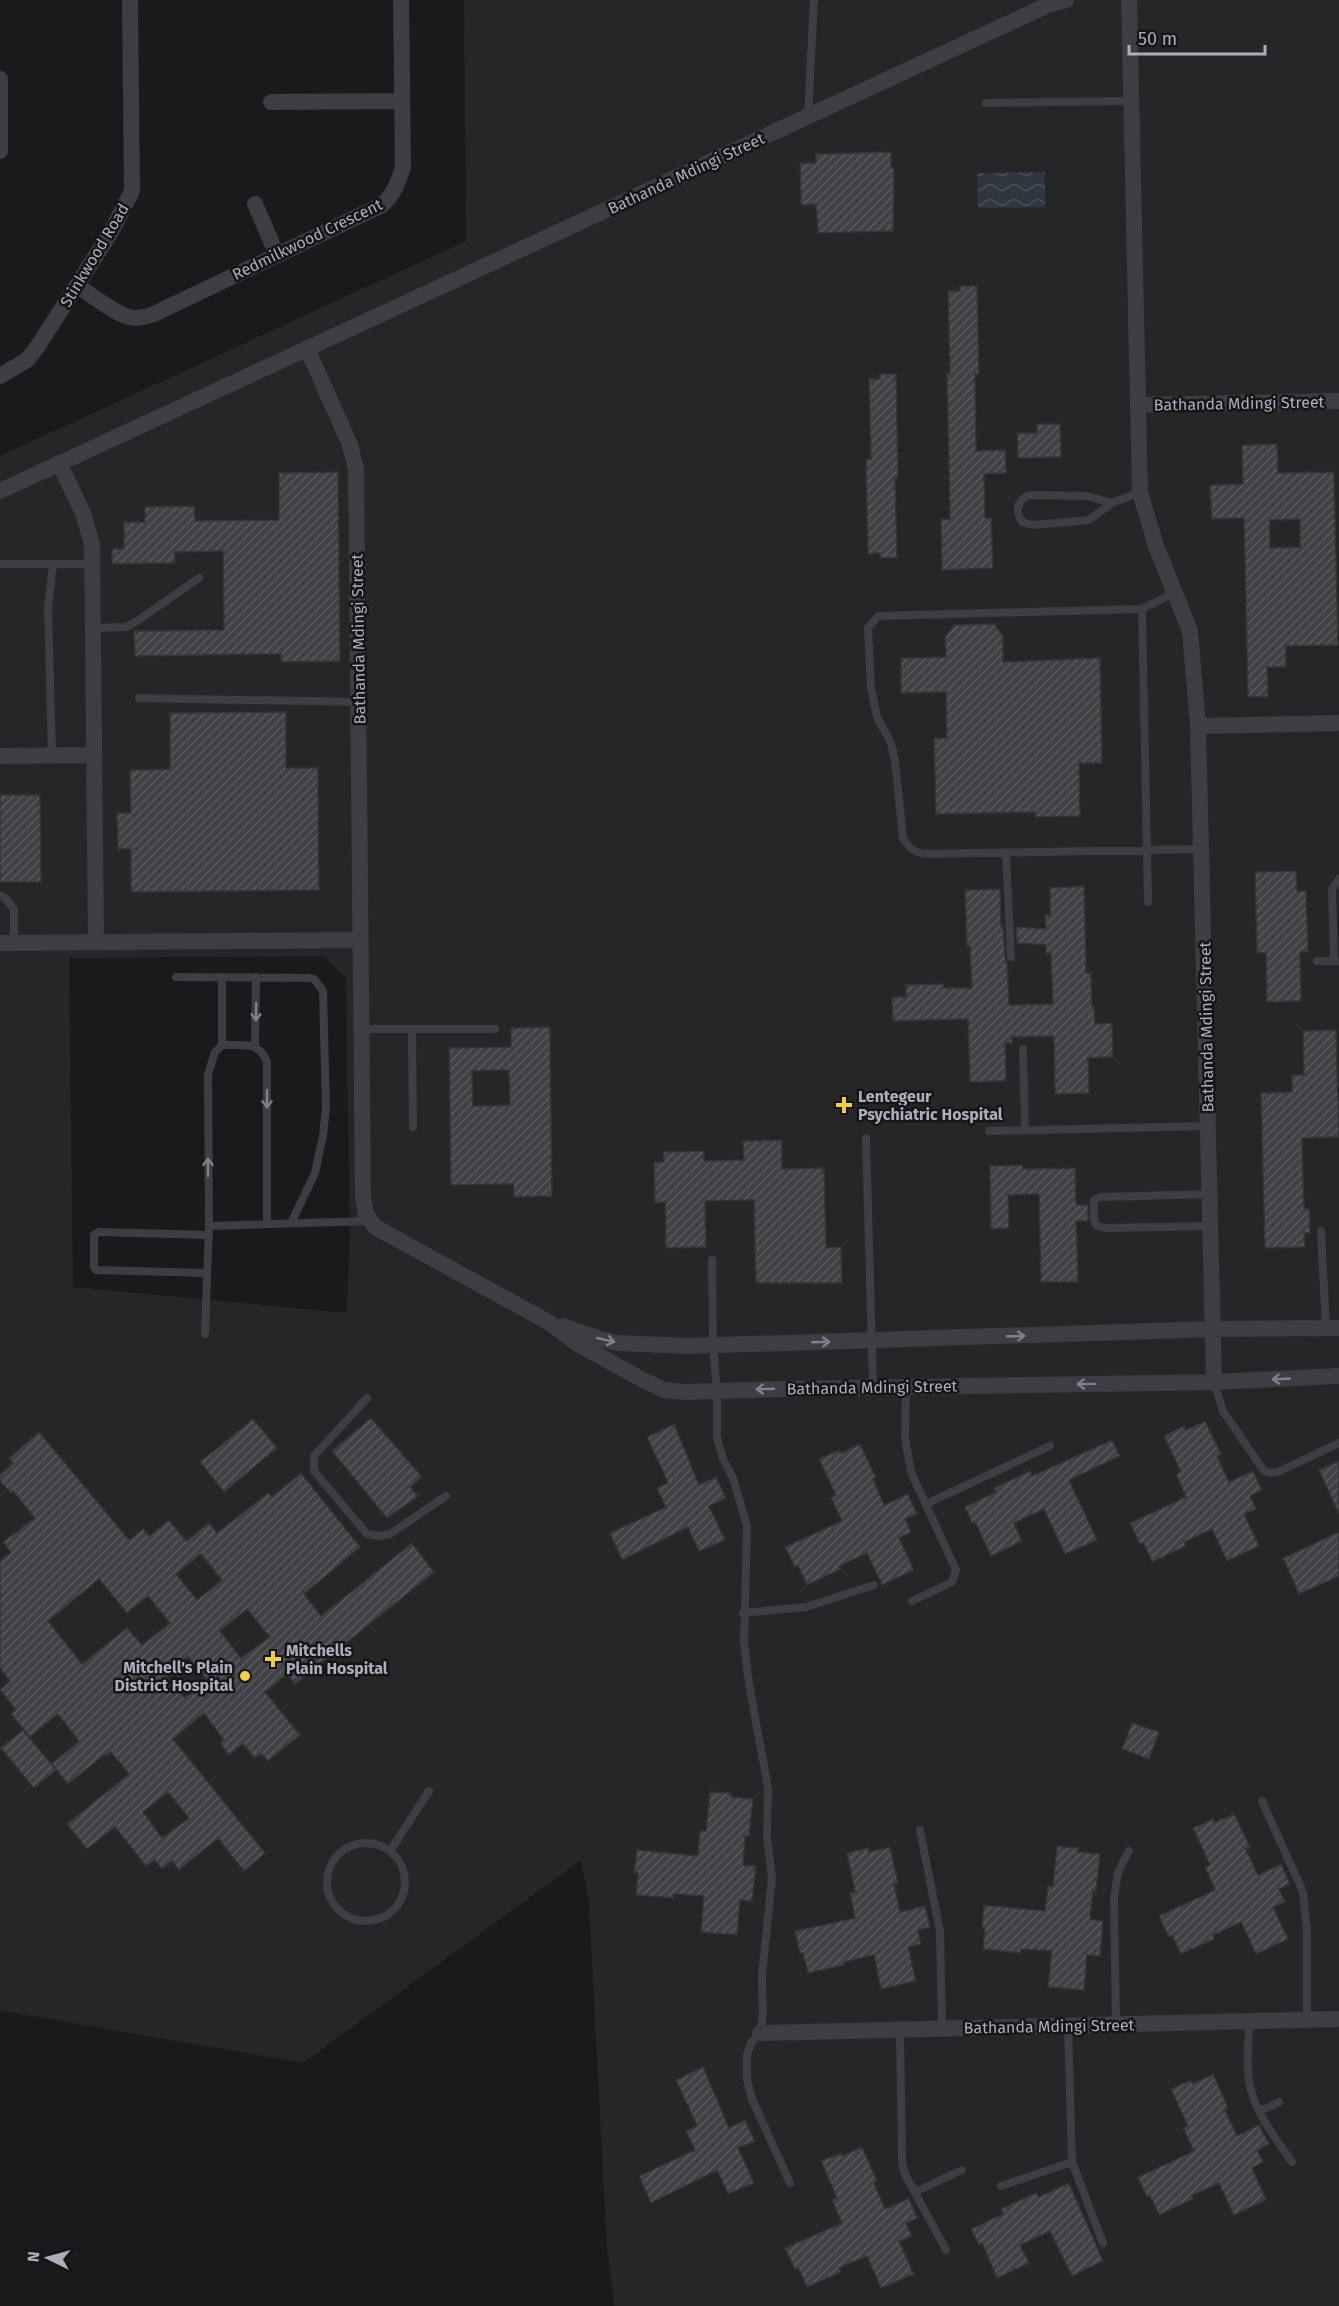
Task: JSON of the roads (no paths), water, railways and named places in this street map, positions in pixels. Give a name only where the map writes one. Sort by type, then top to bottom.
[{"type":"street","name":"Stinkwood Road","points":[[0,376],[27,360],[111,232],[132,191],[130,0]]},
{"type":"street","name":"Redmilkwood Crescent","points":[[76,285],[123,314],[133,318],[142,318],[382,206],[397,186],[403,166],[401,0]]},
{"type":"street","name":"Bathanda Mdingi Street","points":[[0,491],[1048,5],[1066,0]]},
{"type":"street","name":"Bathanda Mdingi Street","points":[[1129,0],[1140,405],[1140,492],[1156,546],[1190,631],[1198,726],[1214,1382]]},
{"type":"street","points":[[0,79],[0,151]]},
{"type":"street","points":[[271,102],[402,101]]},
{"type":"street","points":[[255,204],[277,255]]},
{"type":"street","name":"Bathanda Mdingi Street","points":[[307,348],[355,460],[363,1197],[370,1221],[382,1232],[550,1323],[576,1343],[664,1390],[684,1392],[1214,1382],[1339,1376]]},
{"type":"street","name":"Bathanda Mdingi Street","points":[[1140,405],[1339,401]]},
{"type":"street","points":[[59,463],[88,526],[94,564],[96,942]]},
{"type":"street","points":[[1198,726],[1339,723]]},
{"type":"street","points":[[0,756],[95,755]]},
{"type":"street","points":[[7,943],[360,940]]},
{"type":"street","name":"Bathanda Mdingi Street","points":[[550,1323],[600,1340],[618,1343],[713,1346],[1213,1329],[1332,1328]]},
{"type":"street","name":"Bathanda Mdingi Street","points":[[760,2033],[1339,2019]]},
{"type":"lane","points":[[808,116],[814,0]]},
{"type":"lane","points":[[986,103],[1132,101]]},
{"type":"lane","points":[[1112,503],[1087,496],[1029,495],[1021,499],[1017,505],[1017,513],[1022,522],[1033,525],[1081,521],[1097,517],[1112,503],[1140,492]]},
{"type":"lane","points":[[0,564],[94,564]]},
{"type":"lane","points":[[52,756],[48,607],[53,564]]},
{"type":"lane","points":[[94,628],[126,627],[199,578]]},
{"type":"lane","points":[[1176,592],[1142,609],[878,616],[871,622],[867,639],[873,703],[877,717],[891,743],[903,838],[908,847],[917,853],[1201,849]]},
{"type":"lane","points":[[1142,609],[1148,902]]},
{"type":"lane","points":[[139,698],[358,702]]},
{"type":"lane","points":[[1006,852],[1011,957]]},
{"type":"lane","points":[[1317,961],[1336,961],[1332,889],[1339,879]]},
{"type":"lane","points":[[0,896],[4,897],[14,909],[7,943]]},
{"type":"lane","points":[[176,977],[308,978],[314,979],[323,991],[326,1108],[323,1136],[315,1173],[291,1223]]},
{"type":"lane","points":[[205,1334],[209,1231],[208,1074],[215,1052],[222,1045],[222,977]]},
{"type":"lane","points":[[255,1046],[256,977]]},
{"type":"lane","points":[[361,1029],[495,1029]]},
{"type":"lane","points":[[412,1029],[413,1127]]},
{"type":"lane","points":[[222,1045],[255,1046],[260,1048],[267,1062],[267,1224]]},
{"type":"lane","points":[[1023,1049],[1024,1130]]},
{"type":"lane","points":[[989,1131],[1208,1126]]},
{"type":"lane","points":[[866,1138],[873,1387]]},
{"type":"lane","points":[[1210,1194],[1102,1197],[1094,1200],[1093,1203],[1094,1219],[1099,1227],[1211,1226]]},
{"type":"lane","points":[[207,1273],[96,1270],[94,1267],[94,1235],[99,1232],[209,1231],[267,1224],[331,1224],[370,1221]]},
{"type":"lane","points":[[1321,1231],[1332,1328]]},
{"type":"lane","points":[[712,1260],[713,1346],[719,1447],[732,1478],[747,1526],[744,1643],[768,1788],[767,1837],[772,1878],[762,1975],[763,2013],[760,2033],[754,2037],[748,2049],[747,2079],[752,2098],[790,2183]]},
{"type":"lane","points":[[1214,1382],[1223,1411],[1264,1471],[1278,1472],[1339,1443]]},
{"type":"lane","points":[[906,1387],[904,1416],[911,1472],[955,1566],[956,1574],[952,1582],[912,1601]]},
{"type":"lane","points":[[367,1398],[314,1456],[314,1471],[322,1482],[367,1534],[378,1536],[390,1534],[446,1496]]},
{"type":"lane","points":[[926,1504],[1050,1446]]},
{"type":"lane","points":[[743,1613],[806,1607],[874,1585]]},
{"type":"lane","points":[[390,1851],[429,1791]]},
{"type":"lane","points":[[1262,1801],[1304,1892],[1307,1932],[1307,2020]]},
{"type":"lane","points":[[920,1830],[940,1932],[942,2029]]},
{"type":"lane","points":[[366,1842],[378,1844],[390,1851],[404,1872],[404,1891],[395,1908],[385,1917],[373,1921],[359,1921],[347,1917],[329,1898],[326,1885],[327,1872],[333,1860],[341,1850],[353,1844],[366,1842]]},
{"type":"lane","points":[[1116,2024],[1114,1899],[1118,1872],[1129,1851]]},
{"type":"lane","points":[[1249,2021],[1251,2091],[1260,2111],[1292,2162]]},
{"type":"lane","points":[[1068,2025],[1072,2162],[1102,2243]]},
{"type":"lane","points":[[900,2030],[900,2149],[905,2174],[946,2250]]},
{"type":"lane","points":[[1260,2111],[1279,2102]]},
{"type":"lane","points":[[1001,2186],[1072,2162]]},
{"type":"lane","points":[[915,2192],[962,2170]]},
{"type":"water","points":[[1045,172],[1045,207],[978,208],[977,173]]},
{"type":"place","name":"Lentegeur Psychiatric Hospital","points":[[844,1105]]},
{"type":"place","name":"Mitchells Plain Hospital","points":[[273,1659]]},
{"type":"place","name":"Mitchell's Plain District Hospital","points":[[245,1676]]}]
